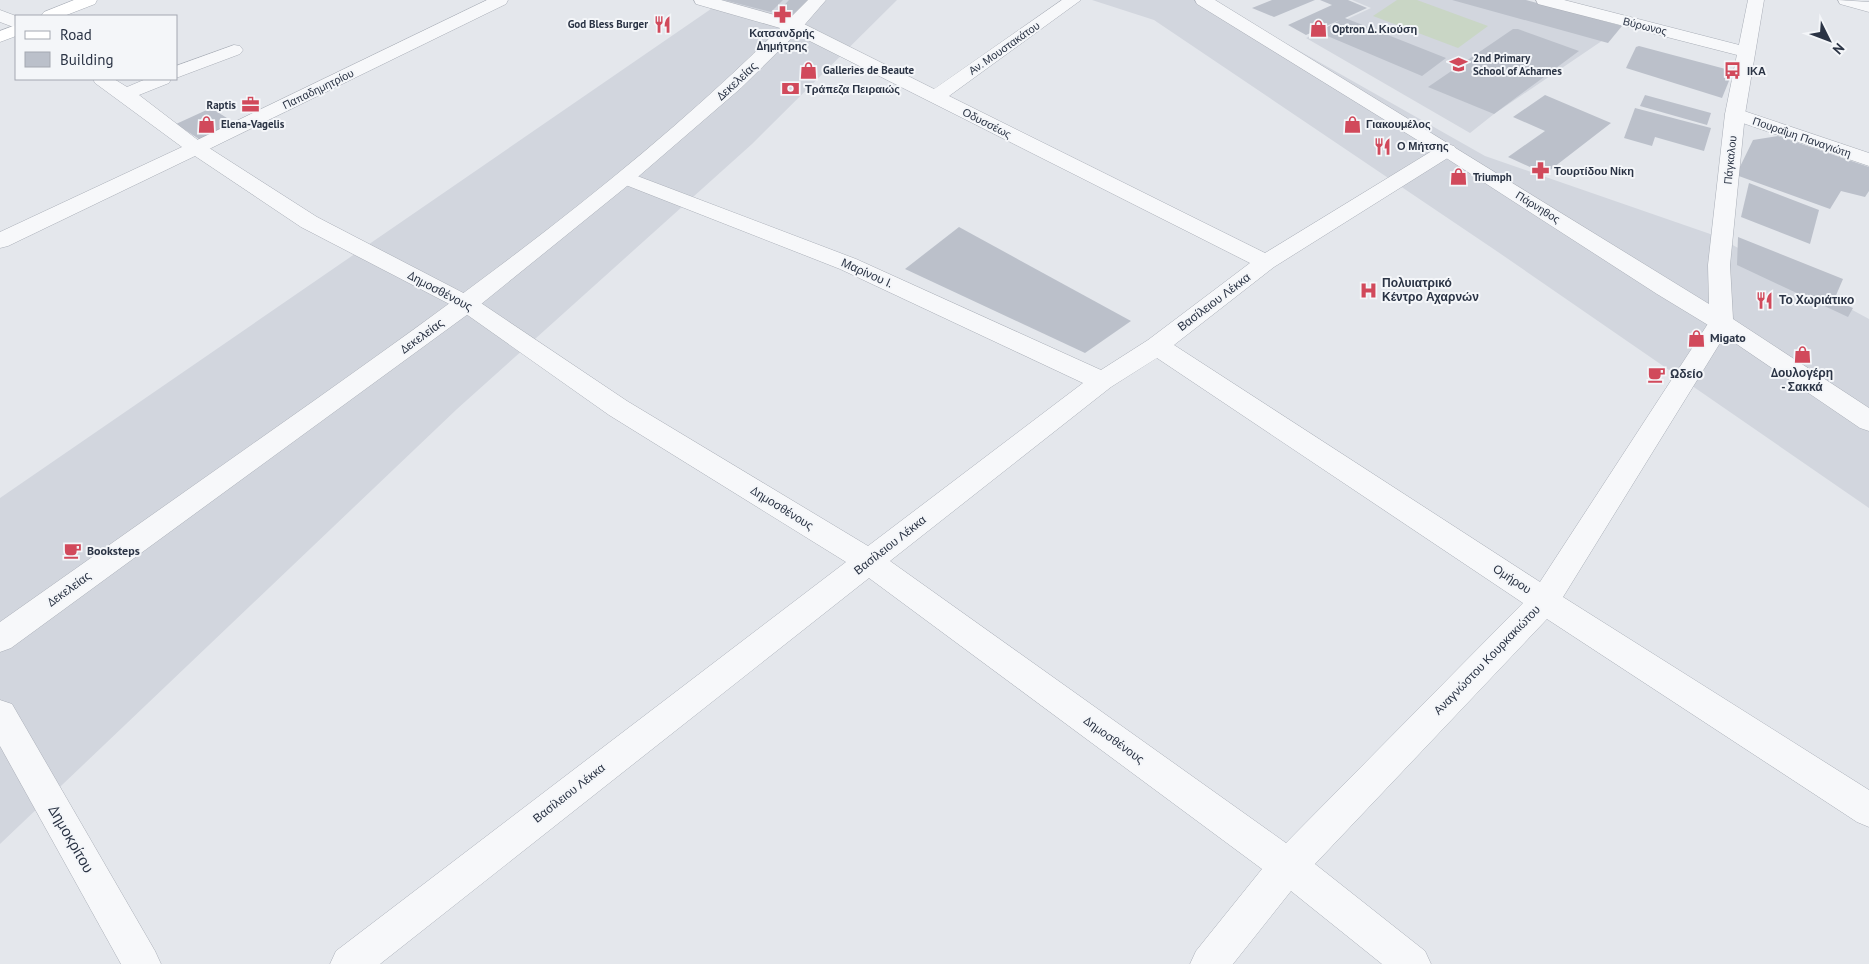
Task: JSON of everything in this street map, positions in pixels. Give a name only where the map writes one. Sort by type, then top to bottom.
[{"type":"main road","points":[[52,15],[89,0]]},
{"type":"main road","points":[[0,37],[15,30]]},
{"type":"street","name":"Παπαδημητρίου","points":[[0,241],[500,0]]},
{"type":"street","name":"Οδυσσέως","points":[[702,0],[794,26],[1266,262]]},
{"type":"street","name":"Δεκελείας","points":[[0,639],[467,304],[625,178],[734,84],[818,0]]},
{"type":"street","name":"Αν. Μουστακάτου","points":[[935,97],[1073,0]]},
{"type":"street","name":"Πάρνηθος","points":[[1203,0],[1447,150],[1665,289],[1721,322],[1869,421]]},
{"type":"street","name":"Βύρωνος","points":[[1544,0],[1745,52]]},
{"type":"street","name":"Πάγκαλου","points":[[1721,322],[1719,265],[1734,114],[1756,0]]},
{"type":"street","points":[[1846,0],[1869,7]]},
{"type":"street","points":[[0,15],[15,22]]},
{"type":"street","points":[[178,72],[234,50]]},
{"type":"street","name":"Δημοσθένους","points":[[104,80],[196,148],[309,222],[467,304],[618,408],[868,562],[1288,866],[1412,964]]},
{"type":"street","points":[[125,94],[160,80]]},
{"type":"street","name":"Πουραΐμη Παναγιώτη","points":[[1734,114],[1869,160]]},
{"type":"street","name":"Βασίλειου Λέκκα","points":[[349,964],[1102,381],[1156,346],[1266,262],[1447,150]]},
{"type":"street","name":"Μαρίνου Ι.","points":[[625,178],[848,264],[1102,381]]},
{"type":"street","name":"Αναγνώστου Κουρκακιώτου","points":[[1209,964],[1288,866],[1544,601],[1721,322]]},
{"type":"street","name":"Ομήρου","points":[[1156,346],[1544,601],[1869,810]]},
{"type":"street","name":"Δημοκρίτου","points":[[0,714],[142,964]]},
{"type":"shaded area","points":[[724,0],[897,0],[752,144],[457,409],[0,844],[0,498]]},
{"type":"shaded area","points":[[1092,0],[1213,0],[1234,14],[1485,156],[1716,236],[1869,319],[1869,508],[1498,252],[1154,20]]},
{"type":"shaded area","name":"2nd Primary School of Acharnes","points":[[1352,0],[1511,0],[1618,30],[1494,114],[1470,133],[1306,38],[1371,8]]},
{"type":"green space","points":[[1397,0],[1417,0],[1488,26],[1458,48],[1373,16]]},
{"type":"building","points":[[724,0],[783,0],[771,12]]},
{"type":"building","points":[[789,0],[815,0],[796,20],[776,14]]},
{"type":"building","points":[[1272,0],[1315,0],[1274,17],[1252,8]]},
{"type":"building","points":[[1320,0],[1348,0],[1367,8],[1345,18],[1446,58],[1422,76],[1318,32],[1340,20],[1306,35],[1288,25],[1332,5]]},
{"type":"building","points":[[1452,0],[1526,0],[1622,26],[1608,43]]},
{"type":"building","points":[[1513,29],[1518,29],[1579,51],[1494,114],[1428,87]]},
{"type":"building","points":[[1639,46],[1733,71],[1722,98],[1626,68],[1636,47]]},
{"type":"building","points":[[1545,95],[1611,123],[1545,174],[1508,157],[1545,131],[1513,117]]},
{"type":"building","points":[[1645,95],[1711,113],[1707,125],[1640,106]]},
{"type":"building","name":"Elena-Vagelis","points":[[211,108],[238,125],[202,141],[176,124]]},
{"type":"building","points":[[1635,108],[1711,128],[1704,151],[1655,137],[1652,146],[1624,138]]},
{"type":"building","points":[[1778,136],[1869,167],[1869,191],[1865,197],[1841,191],[1830,209],[1736,175],[1753,140]]},
{"type":"building","points":[[1749,183],[1819,210],[1810,244],[1741,217]]},
{"type":"building","points":[[959,227],[1131,321],[1085,353],[905,269]]},
{"type":"building","points":[[1738,237],[1843,279],[1834,300],[1853,308],[1848,317],[1737,265]]},
{"type":"place","name":"Κατσανδρής Δημήτρης","points":[[782,15]]},
{"type":"place","name":"God Bless Burger","points":[[662,24]]},
{"type":"place","name":"Optron Δ. Κιούση","points":[[1318,29]]},
{"type":"place","name":"2nd Primary School of Acharnes","points":[[1459,64]]},
{"type":"place","name":"Galleries de Beaute","points":[[809,70]]},
{"type":"place","name":"ΙΚΑ","points":[[1733,71]]},
{"type":"place","name":"Τράπεζα Πειραιώς","points":[[791,89]]},
{"type":"place","name":"Raptis","points":[[250,105]]},
{"type":"place","name":"Elena-Vagelis","points":[[207,124]]},
{"type":"place","name":"Γιακουμέλος","points":[[1352,124]]},
{"type":"place","name":"Ο Μήτσης","points":[[1383,146]]},
{"type":"place","name":"Τουρτίδου Νίκη","points":[[1540,171]]},
{"type":"place","name":"Triumph","points":[[1459,177]]},
{"type":"place","name":"Πολυιατρικό Κέντρο Αχαρνών","points":[[1368,290]]},
{"type":"place","name":"Το Χωριάτικο","points":[[1765,300]]},
{"type":"place","name":"Migato","points":[[1696,338]]},
{"type":"place","name":"Δουλογέρη - Σακκά","points":[[1802,354]]},
{"type":"place","name":"Ωδείο","points":[[1656,374]]},
{"type":"place","name":"Booksteps","points":[[73,551]]}]
